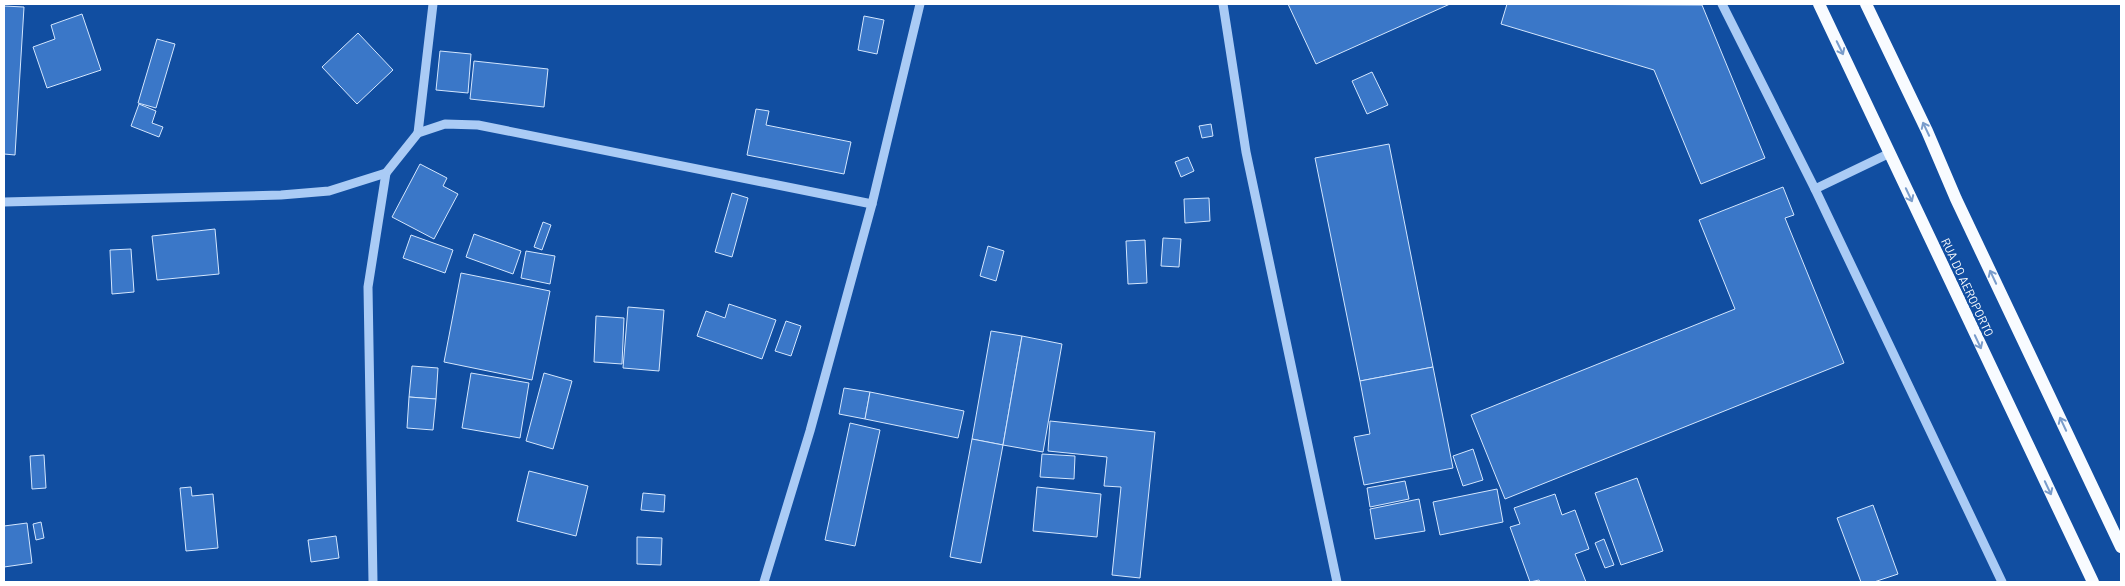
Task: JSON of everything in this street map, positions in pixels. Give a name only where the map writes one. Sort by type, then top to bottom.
[{"type":"main road","name":"RUA DO AEROPORTO","points":[[1819,4],[2093,582]]},
{"type":"main road","points":[[1866,4],[1927,131],[1960,208],[2121,547]]},
{"type":"street","points":[[373,582],[368,287],[386,173],[418,133],[432,4]]},
{"type":"street","points":[[764,582],[810,430],[872,204],[920,4]]},
{"type":"street","points":[[1224,4],[1246,152],[1337,582]]},
{"type":"street","points":[[1722,4],[1815,189],[2002,582]]},
{"type":"street","points":[[418,133],[446,124],[478,125],[872,204]]},
{"type":"street","points":[[1815,189],[1890,154]]},
{"type":"street","points":[[4,202],[282,195],[329,191],[386,173]]},
{"type":"building","points":[[1288,4],[1450,4],[1316,64]]},
{"type":"building","points":[[1507,4],[1702,5],[1765,158],[1701,184],[1654,70],[1501,24]]},
{"type":"building","points":[[4,6],[24,7],[15,155],[4,154]]},
{"type":"building","points":[[82,14],[101,70],[47,88],[33,47],[55,39],[51,25]]},
{"type":"building","points":[[864,16],[884,20],[877,54],[858,50]]},
{"type":"building","points":[[358,33],[393,70],[357,104],[322,67]]},
{"type":"building","points":[[157,39],[175,44],[156,108],[138,103]]},
{"type":"building","points":[[440,51],[471,54],[468,93],[436,90]]},
{"type":"building","points":[[474,61],[548,69],[544,107],[470,99]]},
{"type":"building","points":[[1372,72],[1388,105],[1367,114],[1352,81]]},
{"type":"building","points":[[139,104],[156,111],[152,123],[163,127],[159,137],[131,126]]},
{"type":"building","points":[[756,109],[769,111],[766,125],[851,142],[844,174],[747,155]]},
{"type":"building","points":[[1211,124],[1213,136],[1202,138],[1199,126]]},
{"type":"building","points":[[1389,144],[1433,367],[1360,381],[1315,158]]},
{"type":"building","points":[[1188,157],[1194,171],[1181,177],[1175,162]]},
{"type":"building","points":[[420,164],[447,178],[443,186],[458,194],[434,239],[392,217]]},
{"type":"building","points":[[1783,187],[1794,215],[1785,218],[1844,363],[1505,499],[1471,415],[1735,309],[1699,220]]},
{"type":"building","points":[[732,193],[748,198],[732,257],[715,252]]},
{"type":"building","points":[[1209,198],[1210,221],[1185,223],[1184,199]]},
{"type":"building","points":[[543,222],[551,225],[542,250],[534,247]]},
{"type":"building","points":[[215,229],[219,274],[157,280],[152,236]]},
{"type":"building","points":[[474,234],[521,251],[513,274],[466,257]]},
{"type":"building","points":[[411,235],[453,250],[445,273],[403,258]]},
{"type":"building","points":[[1163,238],[1181,239],[1179,267],[1161,266]]},
{"type":"building","points":[[1145,240],[1147,283],[1128,284],[1126,241]]},
{"type":"building","points":[[988,246],[1004,251],[996,281],[980,276]]},
{"type":"building","points":[[131,249],[134,292],[112,294],[110,250]]},
{"type":"building","points":[[526,251],[555,256],[550,284],[521,278]]},
{"type":"building","points":[[461,273],[550,291],[532,380],[444,362]]},
{"type":"building","points":[[729,304],[776,320],[762,359],[697,336],[706,311],[725,318]]},
{"type":"building","points":[[628,307],[664,310],[659,371],[623,368]]},
{"type":"building","points":[[596,316],[624,318],[622,364],[594,362]]},
{"type":"building","points":[[786,321],[801,326],[791,356],[775,351]]},
{"type":"building","points":[[991,331],[1022,336],[1003,445],[972,439]]},
{"type":"building","points":[[1022,336],[1062,344],[1043,452],[1003,445]]},
{"type":"building","points":[[412,366],[438,368],[436,399],[409,397]]},
{"type":"building","points":[[1433,367],[1453,468],[1364,485],[1354,437],[1370,434],[1360,381]]},
{"type":"building","points":[[471,373],[529,383],[520,438],[462,428]]},
{"type":"building","points":[[544,373],[572,381],[553,449],[526,441]]},
{"type":"building","points":[[844,388],[870,392],[865,419],[839,414]]},
{"type":"building","points":[[870,392],[964,411],[958,438],[865,419]]},
{"type":"building","points":[[409,397],[436,399],[433,430],[407,428]]},
{"type":"building","points":[[1050,421],[1155,432],[1140,578],[1112,575],[1121,487],[1104,486],[1107,457],[1048,451]]},
{"type":"building","points":[[850,423],[880,430],[855,546],[825,540]]},
{"type":"building","points":[[972,439],[1003,445],[981,563],[950,557]]},
{"type":"building","points":[[1473,449],[1483,480],[1463,486],[1453,456]]},
{"type":"building","points":[[1042,454],[1075,456],[1074,479],[1040,477]]},
{"type":"building","points":[[44,455],[46,488],[32,489],[30,456]]},
{"type":"building","points":[[529,471],[588,486],[576,536],[517,521]]},
{"type":"building","points":[[1637,478],[1663,551],[1621,565],[1595,493]]},
{"type":"building","points":[[1405,481],[1409,499],[1370,507],[1367,488]]},
{"type":"building","points":[[191,487],[192,496],[213,494],[218,548],[186,551],[180,488]]},
{"type":"building","points":[[1037,487],[1101,494],[1097,537],[1033,531]]},
{"type":"building","points":[[1497,489],[1503,522],[1440,535],[1433,502]]},
{"type":"building","points":[[643,493],[665,495],[664,512],[641,510]]},
{"type":"building","points":[[1555,494],[1562,515],[1575,510],[1589,549],[1575,554],[1586,582],[1540,582],[1539,580],[1530,582],[1510,527],[1520,524],[1514,508]]},
{"type":"building","points":[[1419,499],[1425,531],[1375,539],[1370,509]]},
{"type":"building","points":[[1873,505],[1898,574],[1874,582],[1861,582],[1837,518]]},
{"type":"building","points":[[41,522],[44,538],[36,540],[33,524]]},
{"type":"building","points":[[27,523],[32,563],[4,567],[4,526]]},
{"type":"building","points":[[336,536],[339,558],[311,562],[308,540]]},
{"type":"building","points":[[637,537],[662,538],[661,565],[637,564]]},
{"type":"building","points":[[1604,539],[1614,565],[1605,568],[1595,543]]}]
